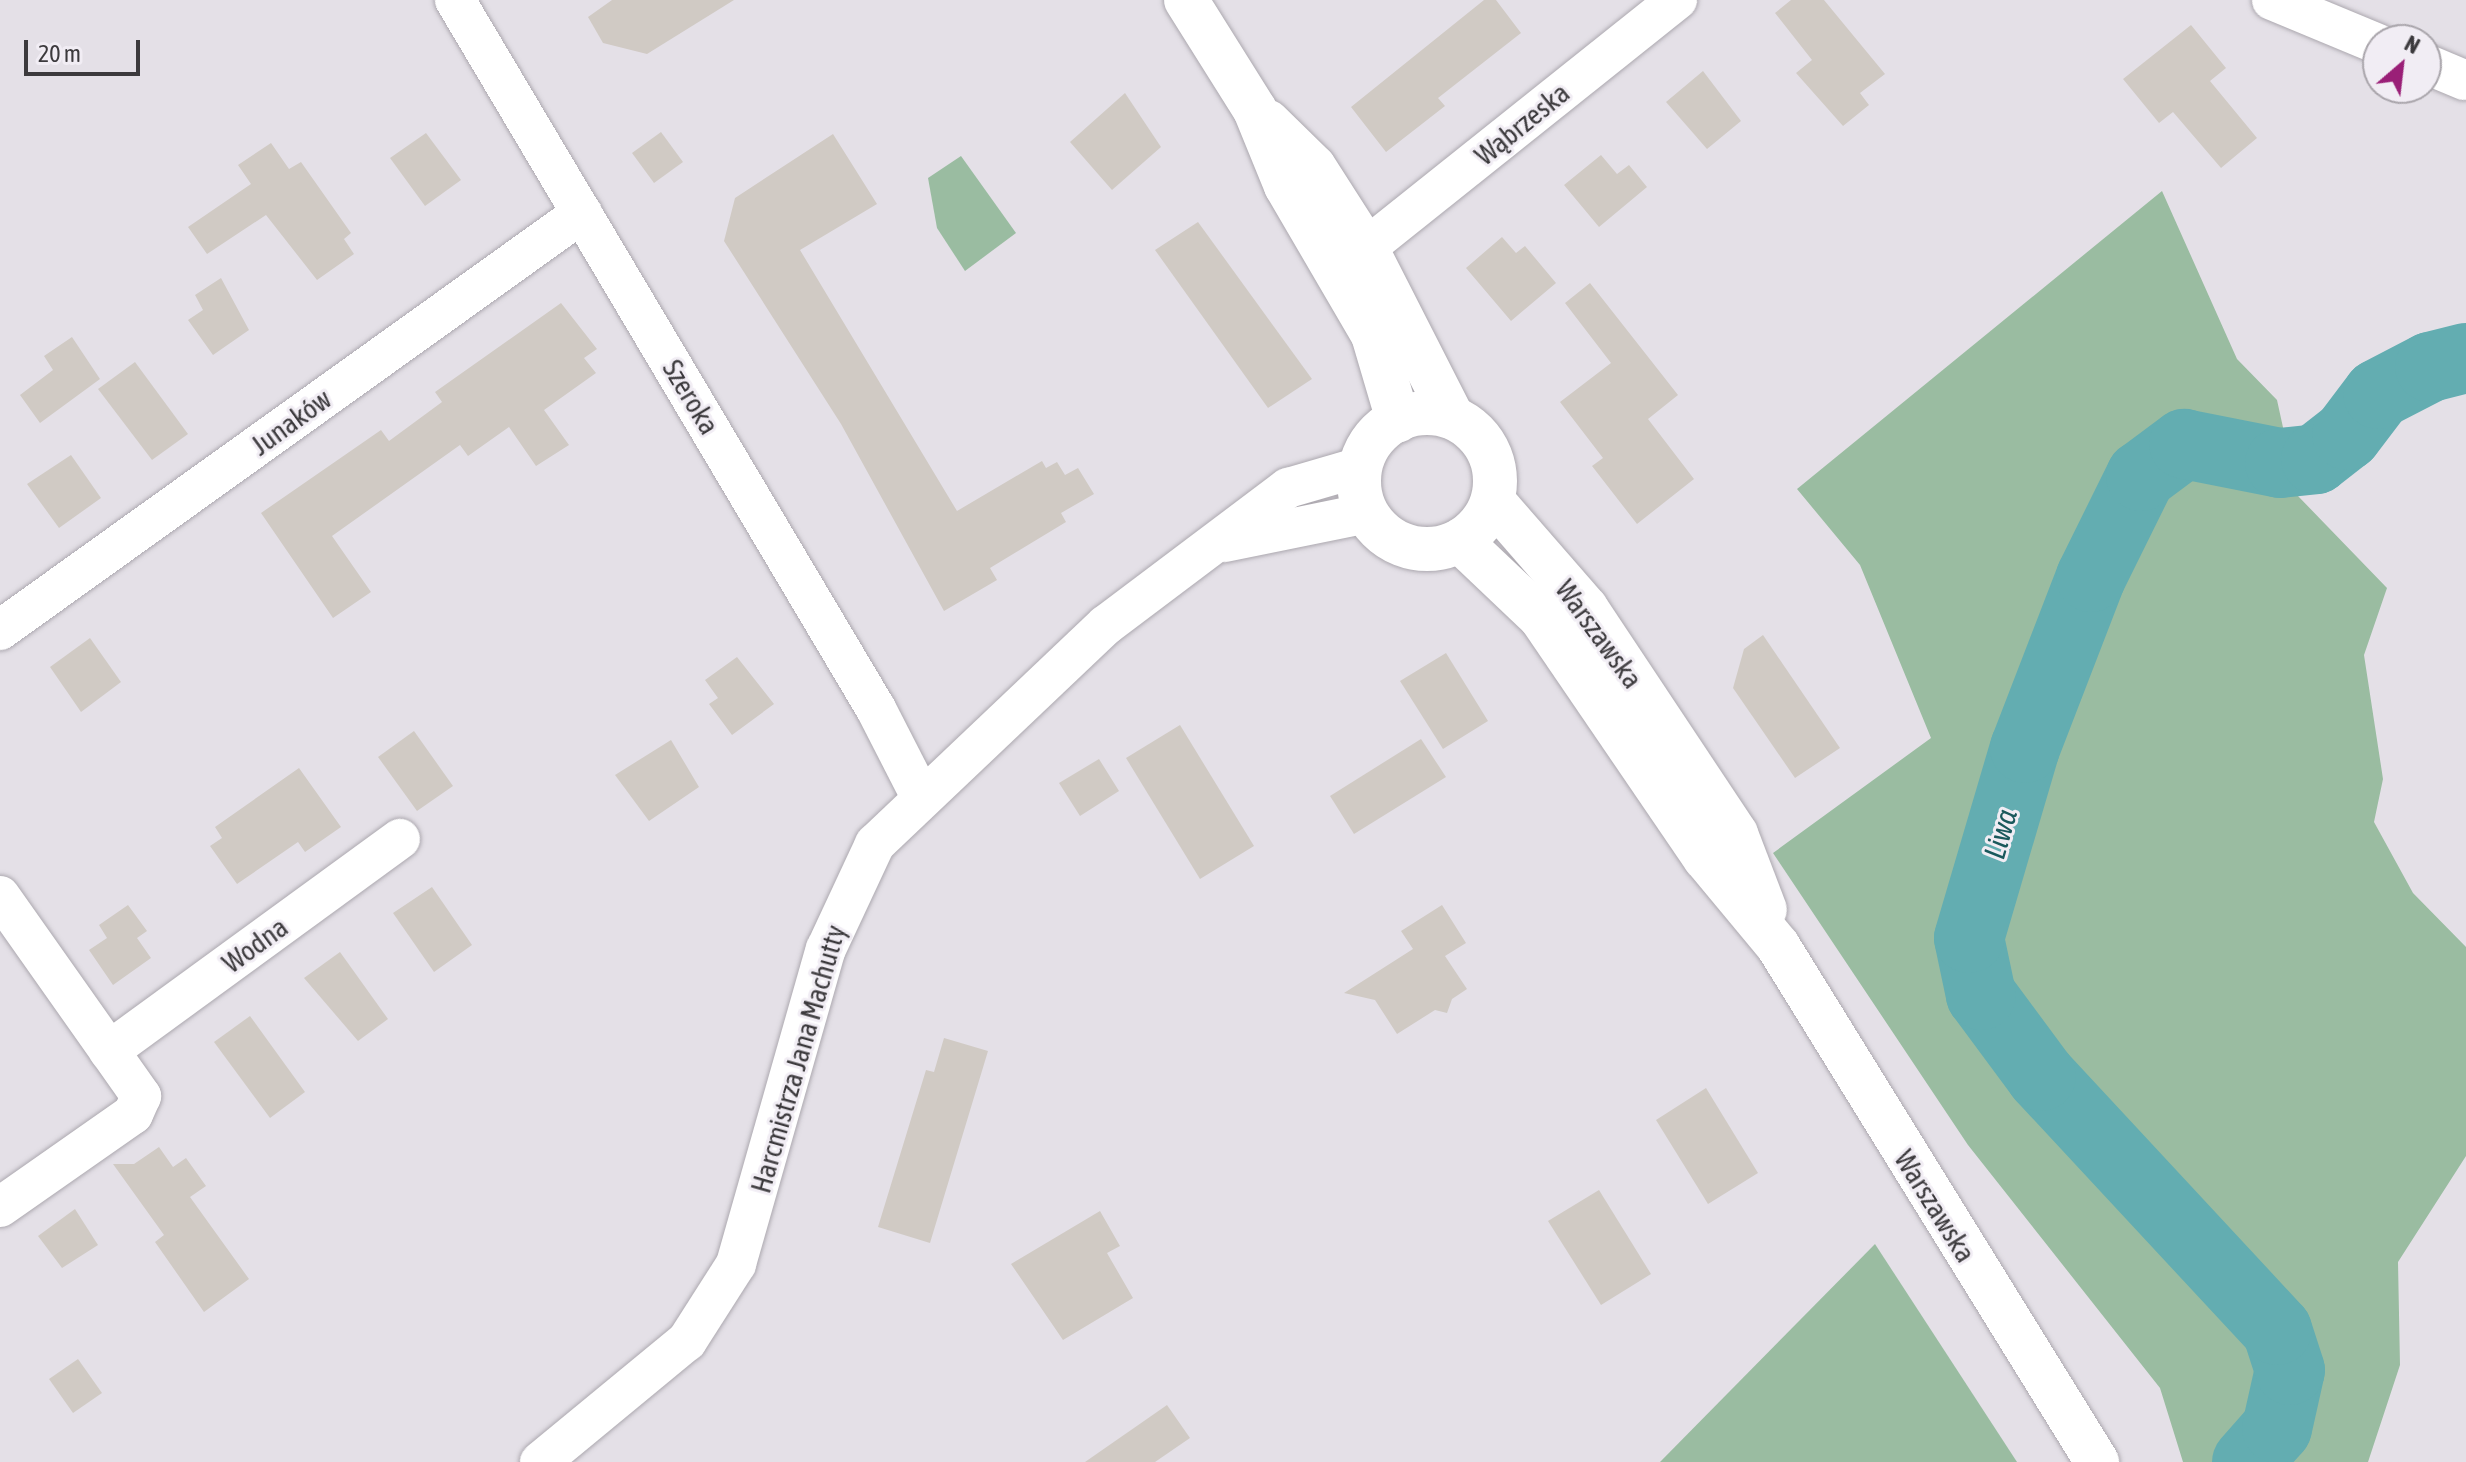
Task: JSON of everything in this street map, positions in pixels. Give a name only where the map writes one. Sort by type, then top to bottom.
[{"type":"main road","points":[[1186,0],[1255,110],[1286,186],[1373,335],[1398,420]]},
{"type":"main road","points":[[1255,110],[1314,167],[1366,248],[1452,417],[1490,454],[1493,501],[1460,541],[1408,547],[1367,513],[1360,467],[1374,439],[1398,420],[1452,417]]},
{"type":"main road","name":"Warszawska","points":[[1493,501],[1586,608],[1736,834],[1778,946]]},
{"type":"main road","name":"Warszawska","points":[[1460,541],[1516,586],[1551,629],[1705,858],[1778,946],[2097,1462]]},
{"type":"street","name":"Szeroka","points":[[455,0],[921,797]]},
{"type":"street","name":"Wąbrzeska","points":[[1366,248],[1677,0]]},
{"type":"street","points":[[2272,0],[2362,37]]},
{"type":"street","points":[[2442,71],[2464,80]]},
{"type":"street","name":"Junaków","points":[[0,630],[582,213]]},
{"type":"street","name":"Harcmistrza Jana Machutty","points":[[540,1462],[652,1377],[710,1310],[736,1264],[840,915],[875,844],[921,797],[1106,625],[1221,542],[1288,488],[1360,467]]},
{"type":"street","name":"Harcmistrza Jana Machutty","points":[[1221,542],[1367,513]]},
{"type":"street","name":"Wodna","points":[[109,1051],[400,839]]},
{"type":"street","points":[[0,896],[141,1096],[133,1114],[0,1207]]},
{"type":"green space","points":[[961,156],[1016,233],[965,271],[937,228],[928,178]]},
{"type":"green space","points":[[2162,191],[2237,359],[2277,400],[2298,496],[2387,588],[2364,655],[2383,779],[2374,822],[2413,893],[2466,947],[2466,1156],[2398,1262],[2400,1365],[2368,1462],[2183,1462],[2160,1388],[1968,1145],[1773,853],[1931,738],[1860,565],[1797,489]]},
{"type":"green space","points":[[1875,1244],[2017,1462],[1660,1462]]},
{"type":"building","points":[[612,0],[734,0],[647,54],[603,43],[588,17]]},
{"type":"building","points":[[1484,0],[1496,0],[1521,33],[1438,98],[1445,106],[1386,152],[1351,107]]},
{"type":"building","points":[[1791,0],[1824,0],[1885,74],[1860,93],[1869,105],[1843,126],[1796,73],[1812,60],[1775,13]]},
{"type":"building","points":[[2191,25],[2226,68],[2210,81],[2257,138],[2221,168],[2173,112],[2159,123],[2123,79]]},
{"type":"building","points":[[1703,71],[1741,121],[1707,149],[1666,102]]},
{"type":"building","points":[[1125,93],[1161,147],[1112,190],[1070,142]]},
{"type":"building","points":[[661,132],[683,162],[654,183],[632,153]]},
{"type":"building","points":[[426,133],[461,180],[425,206],[390,158]]},
{"type":"building","points":[[833,134],[877,204],[800,250],[957,511],[1042,461],[1046,468],[1057,462],[1065,475],[1078,468],[1094,494],[1061,513],[1066,522],[990,568],[997,580],[944,611],[841,424],[724,241],[735,198]]},
{"type":"building","points":[[271,143],[289,169],[301,162],[351,233],[344,239],[354,254],[317,280],[266,215],[207,254],[188,227],[251,184],[238,165]]},
{"type":"building","points":[[1601,155],[1617,174],[1629,165],[1647,187],[1599,227],[1564,185]]},
{"type":"building","points":[[1198,222],[1312,379],[1268,408],[1155,250]]},
{"type":"building","points":[[1502,237],[1516,253],[1525,246],[1556,283],[1511,321],[1466,268]]},
{"type":"building","points":[[221,278],[249,330],[213,355],[188,320],[203,310],[195,295]]},
{"type":"building","points":[[1590,283],[1678,395],[1648,419],[1694,479],[1637,524],[1592,466],[1603,458],[1560,402],[1611,363],[1565,303]]},
{"type":"building","points":[[561,303],[597,349],[584,358],[596,373],[544,410],[569,445],[536,466],[509,427],[468,456],[460,445],[332,536],[371,592],[333,618],[261,513],[381,430],[389,441],[442,402],[435,392]]},
{"type":"building","points":[[72,337],[100,379],[40,423],[20,395],[53,370],[44,356]]},
{"type":"building","points":[[135,362],[188,434],[152,460],[98,389]]},
{"type":"building","points":[[71,455],[101,498],[59,528],[27,484]]},
{"type":"building","points":[[1763,635],[1840,748],[1795,778],[1733,688],[1744,649]]},
{"type":"building","points":[[90,638],[121,682],[81,712],[50,667]]},
{"type":"building","points":[[1446,653],[1488,721],[1443,749],[1400,681]]},
{"type":"building","points":[[737,657],[774,704],[732,735],[709,704],[718,698],[705,680]]},
{"type":"building","points":[[1180,725],[1254,846],[1200,879],[1126,758]]},
{"type":"building","points":[[414,731],[453,786],[417,811],[378,757]]},
{"type":"building","points":[[1421,739],[1446,777],[1354,834],[1330,796]]},
{"type":"building","points":[[671,740],[699,787],[649,821],[615,775]]},
{"type":"building","points":[[1099,759],[1119,791],[1080,816],[1059,783]]},
{"type":"building","points":[[299,768],[341,827],[305,852],[298,842],[237,884],[210,846],[222,838],[215,827]]},
{"type":"building","points":[[432,887],[472,945],[434,972],[393,913]]},
{"type":"building","points":[[128,905],[147,931],[137,938],[151,958],[113,985],[89,950],[107,938],[99,925]]},
{"type":"building","points":[[1442,905],[1466,943],[1445,956],[1467,989],[1452,999],[1447,1013],[1435,1010],[1397,1034],[1375,1000],[1344,993],[1413,949],[1401,931]]},
{"type":"building","points":[[340,952],[388,1019],[358,1041],[304,978]]},
{"type":"building","points":[[250,1016],[305,1092],[270,1118],[214,1042]]},
{"type":"building","points":[[944,1038],[988,1051],[930,1243],[878,1227],[926,1070],[934,1072]]},
{"type":"building","points":[[1706,1088],[1758,1173],[1708,1204],[1656,1120]]},
{"type":"building","points":[[159,1147],[173,1167],[186,1158],[206,1186],[190,1197],[249,1279],[204,1312],[155,1242],[164,1235],[113,1164],[134,1164]]},
{"type":"building","points":[[1599,1190],[1651,1274],[1601,1305],[1548,1221]]},
{"type":"building","points":[[75,1209],[98,1245],[62,1268],[38,1236]]},
{"type":"building","points":[[1100,1211],[1120,1246],[1107,1253],[1133,1298],[1063,1340],[1011,1264]]},
{"type":"building","points":[[78,1359],[102,1393],[73,1413],[49,1379]]},
{"type":"building","points":[[1167,1405],[1190,1438],[1155,1462],[1085,1462]]},
{"type":"waterway","name":"Liwa","points":[[2247,1462],[2277,1428],[2290,1370],[2277,1330],[2041,1076],[1981,995],[1969,938],[2025,748],[2091,577],[2141,476],[2184,444],[2280,463],[2316,459],[2347,435],[2378,394],[2430,367],[2466,358]]}]
